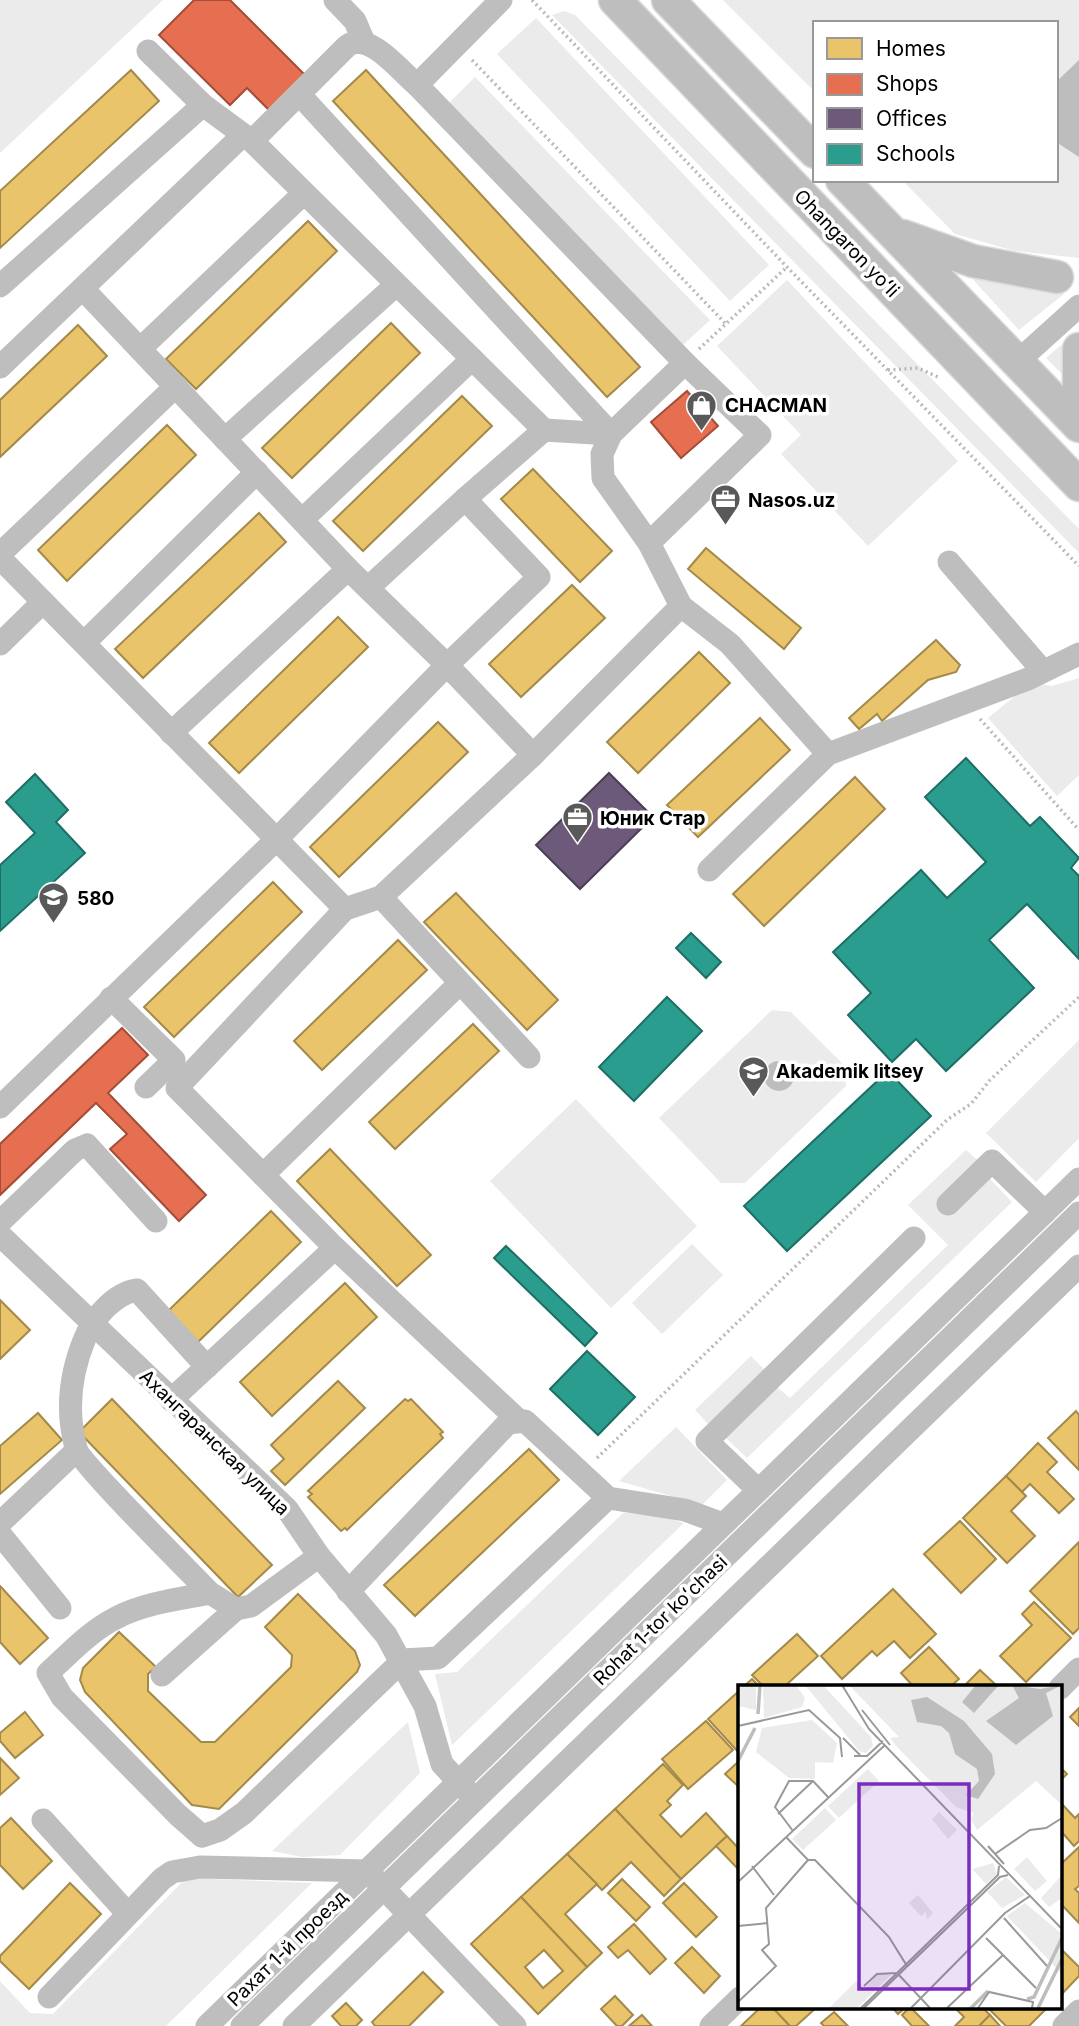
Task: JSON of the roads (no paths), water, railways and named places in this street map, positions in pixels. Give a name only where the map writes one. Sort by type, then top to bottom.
[{"type":"highway","name":"Ohangaron yoʻli","points":[[615,0],[1079,485]]},
{"type":"highway","points":[[668,0],[813,150]]},
{"type":"highway","name":"Ohangaron yoʻli","points":[[844,182],[1079,426]]},
{"type":"highway","points":[[890,230],[973,261],[1068,285]]},
{"type":"highway","points":[[1079,349],[1079,389]]},
{"type":"street","points":[[335,0],[355,21],[364,41],[417,85],[685,363],[760,435],[649,543]]},
{"type":"street","points":[[417,85],[501,0]]},
{"type":"street","points":[[0,367],[247,139],[300,95],[348,46],[353,42],[364,41]]},
{"type":"street","points":[[148,51],[204,105],[247,139],[544,430],[611,434]]},
{"type":"street","points":[[300,95],[611,434]]},
{"type":"street","points":[[0,286],[204,105]]},
{"type":"street","points":[[140,349],[303,194]]},
{"type":"street","points":[[225,439],[396,285]]},
{"type":"street","points":[[84,290],[348,569],[447,665],[533,755]]},
{"type":"street","points":[[1017,362],[1079,306]]},
{"type":"street","points":[[302,520],[472,359]]},
{"type":"street","points":[[685,363],[611,434],[602,454],[603,478],[649,543],[681,606],[730,645],[828,754]]},
{"type":"street","points":[[176,386],[0,556],[345,909]]},
{"type":"street","points":[[368,588],[544,430]]},
{"type":"street","points":[[84,643],[257,472]]},
{"type":"street","points":[[0,1107],[277,839],[447,665],[539,577],[464,499]]},
{"type":"street","points":[[949,562],[1042,670]]},
{"type":"street","points":[[171,733],[348,569]]},
{"type":"street","points":[[0,644],[43,602]]},
{"type":"street","points":[[146,1087],[181,1067],[345,909],[381,897],[533,755],[681,606]]},
{"type":"street","points":[[709,870],[828,754],[1028,679],[1079,654]]},
{"type":"street","points":[[381,897],[529,1057]]},
{"type":"street","points":[[263,1175],[459,984]]},
{"type":"street","points":[[111,998],[181,1067]]},
{"type":"street","points":[[181,1067],[177,1088],[335,1248],[518,1420]]},
{"type":"street","points":[[0,1222],[75,1150],[87,1146],[156,1221]]},
{"type":"street","points":[[948,1204],[992,1161],[1045,1212]]},
{"type":"street","name":"Rohat 1-tor koʻchasi","points":[[367,1871],[1079,1179]]},
{"type":"street","name":"Rohat 1-tor koʻchasi","points":[[242,2026],[1079,1213]]},
{"type":"street","points":[[758,1490],[707,1441],[914,1238]]},
{"type":"street","name":"Ахангаранская улица","points":[[4,1247],[91,1324],[287,1509],[319,1556],[387,1635],[425,1706],[442,1764],[475,1800]]},
{"type":"street","points":[[171,1400],[335,1248]]},
{"type":"street","points":[[294,2026],[1079,1266]]},
{"type":"street","points":[[207,1367],[137,1290],[124,1292],[91,1324],[72,1372],[70,1395],[76,1451],[210,1593],[236,1609]]},
{"type":"street","points":[[348,1592],[508,1423],[518,1420],[525,1421],[608,1498],[685,1510],[723,1524]]},
{"type":"street","points":[[0,1523],[76,1451]]},
{"type":"street","points":[[202,1836],[220,1830],[244,1813],[402,1660],[438,1658],[608,1498]]},
{"type":"street","points":[[0,1534],[60,1608]]},
{"type":"street","points":[[162,1675],[236,1609],[251,1606],[319,1556]]},
{"type":"street","points":[[202,1836],[62,1697],[48,1673],[87,1638],[116,1618],[146,1607],[210,1593]]},
{"type":"street","points":[[1062,1686],[1079,1669]]},
{"type":"street","points":[[43,1820],[128,1914]]},
{"type":"street","points":[[200,1867],[202,1836]]},
{"type":"street","points":[[49,1997],[128,1914],[173,1872],[200,1867],[367,1871],[515,2026]]},
{"type":"street","name":"Рахат 1-й проезд","points":[[207,2026],[367,1871]]},
{"type":"street","points":[[710,2026],[738,2000]]},
{"type":"street","points":[[1064,2026],[1079,2011]]},
{"type":"place","name":"CHACMAN","points":[[702,432]]},
{"type":"place","name":"Nasos.uz","points":[[725,527]]},
{"type":"place","name":"Юник Стар","points":[[577,845]]},
{"type":"place","name":"580","points":[[54,925]]},
{"type":"place","name":"Akademik litsey","points":[[753,1098]]}]
